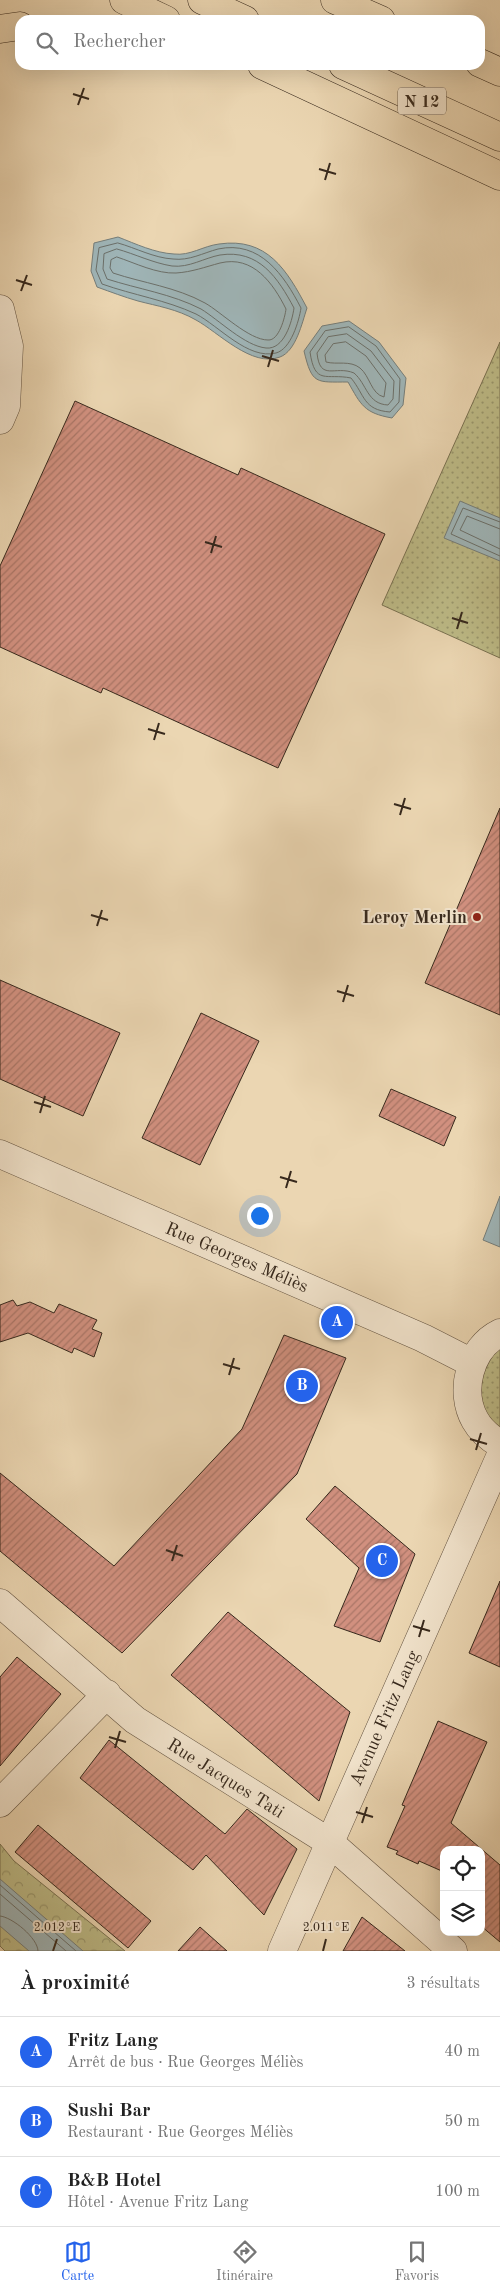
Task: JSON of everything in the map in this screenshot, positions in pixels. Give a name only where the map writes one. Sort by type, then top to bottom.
[{"type":"highway","points":[[124,0],[156,15]]},
{"type":"highway","points":[[202,0],[234,15]]},
{"type":"highway","points":[[335,0],[370,15]]},
{"type":"highway","points":[[0,30],[15,27]]},
{"type":"highway","points":[[485,65],[500,72]]},
{"type":"highway","points":[[273,70],[500,176]]},
{"type":"highway","name":"N 12","points":[[354,70],[500,137]]},
{"type":"street","points":[[0,309],[9,346],[6,406],[0,420]]},
{"type":"street","name":"Rue Georges Méliès","points":[[0,1154],[423,1338],[472,1363]]},
{"type":"street","points":[[500,1333],[482,1347],[472,1363],[467,1382],[468,1402],[475,1420],[488,1436],[500,1444]]},
{"type":"street","name":"Avenue Fritz Lang","points":[[282,1951],[500,1457]]},
{"type":"street","name":"Rue Jacques Tati","points":[[0,1603],[135,1720],[329,1842],[453,1951]]},
{"type":"street","points":[[0,1804],[107,1694]]},
{"type":"green space","points":[[500,342],[500,658],[382,605]]},
{"type":"green space","points":[[500,1348],[500,1429],[485,1411],[481,1389],[487,1367],[492,1357]]},
{"type":"green space","points":[[0,1844],[14,1861],[125,1951],[5,1951],[0,1946]]},
{"type":"water","points":[[118,237],[153,250],[174,254],[186,254],[219,244],[236,243],[263,251],[283,269],[307,308],[294,343],[286,354],[280,357],[258,358],[236,347],[189,316],[97,287],[91,271],[94,243]]},
{"type":"water","points":[[349,321],[379,342],[406,378],[403,405],[392,418],[375,413],[364,407],[348,382],[322,381],[313,376],[310,370],[304,351],[322,326]]},
{"type":"water","points":[[460,501],[500,518],[500,561],[444,538]]},
{"type":"water","points":[[500,1196],[500,1247],[483,1240]]},
{"type":"water","points":[[0,1879],[83,1951],[29,1951],[0,1926]]},
{"type":"building","points":[[75,401],[238,475],[241,468],[385,534],[278,768],[103,688],[101,693],[0,647],[0,566]]},
{"type":"building","name":"Leroy Merlin","points":[[500,808],[500,1015],[425,983]]},
{"type":"building","points":[[0,980],[120,1033],[83,1116],[0,1079]]},
{"type":"building","points":[[201,1013],[259,1041],[200,1165],[142,1138]]},
{"type":"building","points":[[391,1089],[456,1117],[444,1146],[379,1116]]},
{"type":"building","points":[[13,1300],[17,1306],[30,1302],[54,1313],[59,1304],[97,1320],[92,1329],[102,1333],[94,1357],[74,1348],[72,1353],[28,1333],[0,1342],[0,1305]]},
{"type":"building","points":[[284,1335],[346,1358],[297,1474],[122,1653],[0,1551],[0,1473],[114,1566],[242,1429]]},
{"type":"building","points":[[335,1486],[415,1554],[380,1642],[334,1626],[359,1568],[306,1519]]},
{"type":"building","points":[[500,1581],[500,1667],[469,1653]]},
{"type":"building","points":[[228,1612],[350,1712],[319,1801],[171,1675]]},
{"type":"building","points":[[17,1657],[61,1694],[0,1766],[0,1677]]},
{"type":"building","points":[[438,1721],[487,1742],[451,1823],[478,1846],[440,1846],[440,1870],[419,1861],[418,1864],[396,1854],[398,1851],[387,1847],[405,1806],[402,1805]]},
{"type":"building","points":[[109,1740],[225,1834],[247,1809],[297,1849],[264,1915],[206,1855],[193,1870],[80,1778]]},
{"type":"building","points":[[38,1825],[151,1921],[128,1948],[15,1852]]},
{"type":"building","points":[[485,1852],[500,1865],[500,1942],[485,1929]]},
{"type":"building","points":[[362,1917],[405,1951],[343,1951]]},
{"type":"building","points":[[200,1927],[227,1951],[178,1951]]},
{"type":"place","name":"Leroy Merlin","points":[[477,917]]},
{"type":"place","name":"Fritz Lang","points":[[337,1322]]},
{"type":"place","name":"Sushi Bar","points":[[302,1386]]},
{"type":"place","name":"B&B Hotel","points":[[382,1561]]}]
